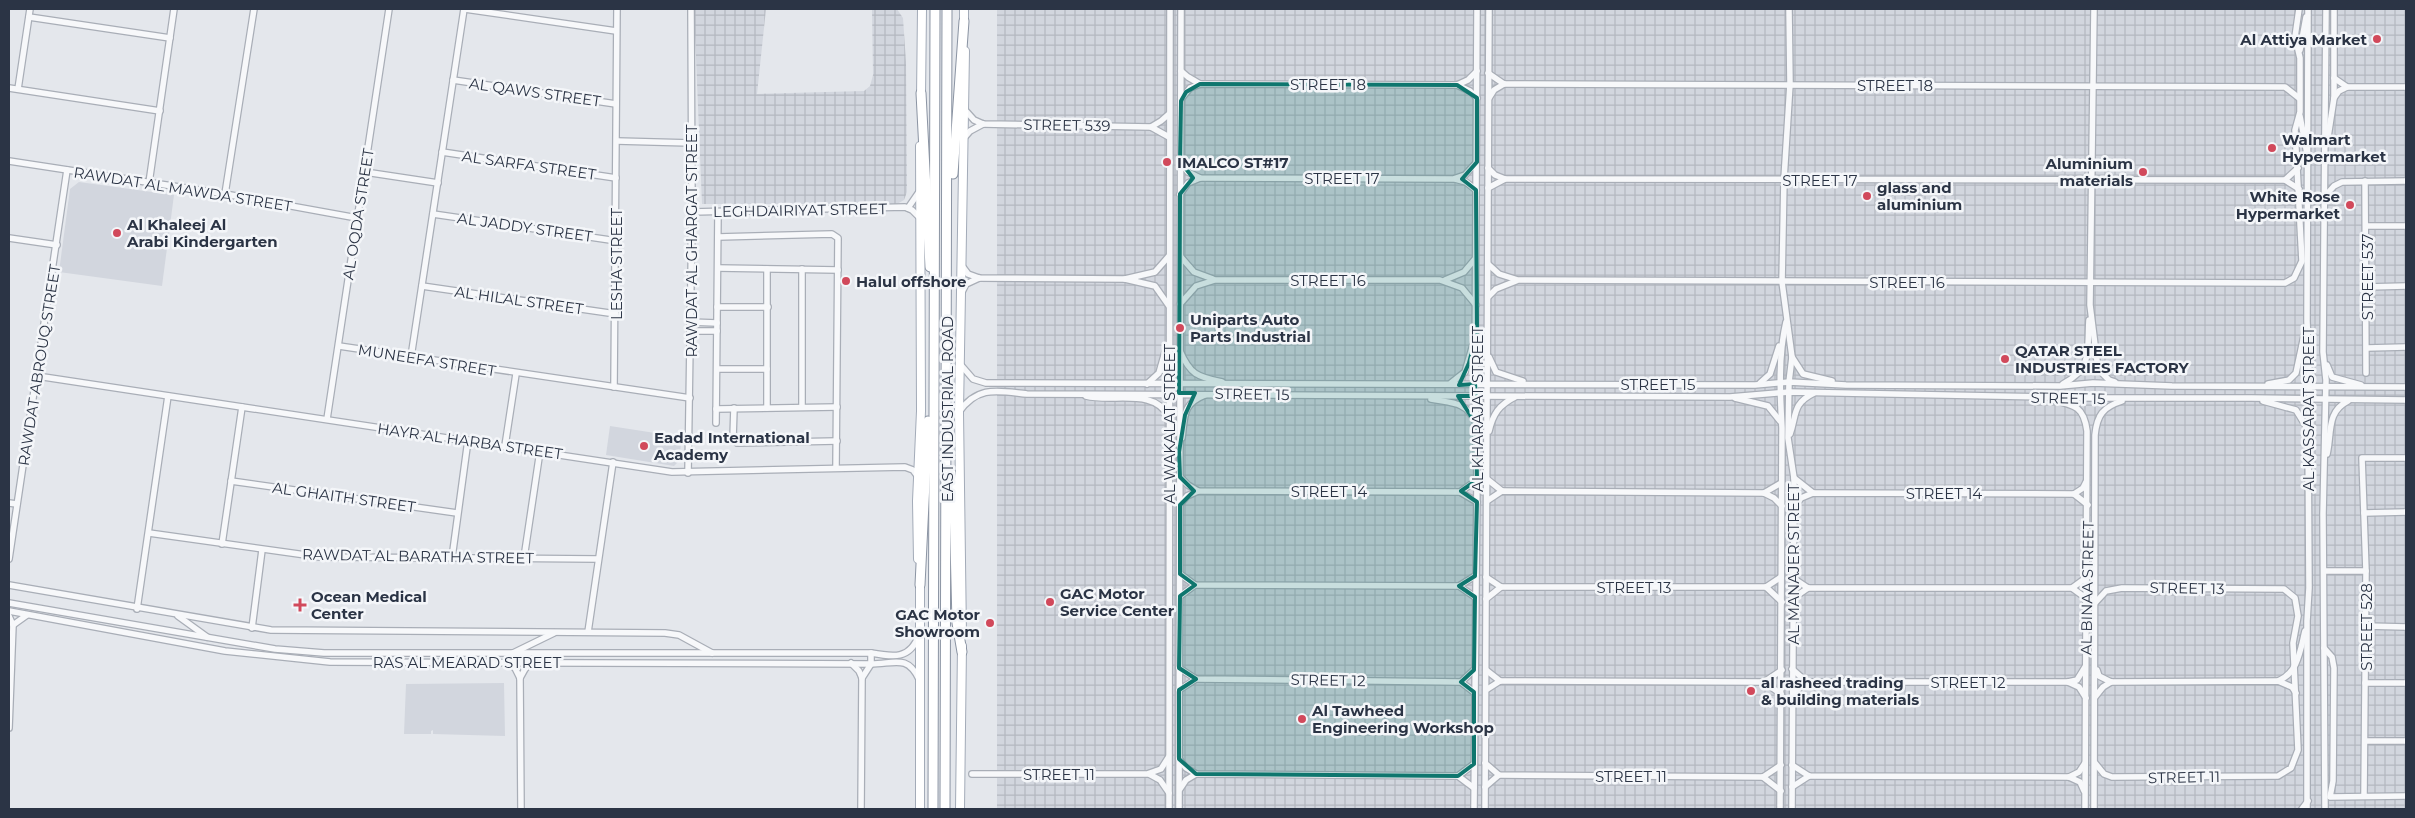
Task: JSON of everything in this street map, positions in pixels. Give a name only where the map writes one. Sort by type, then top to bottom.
[{"type":"highway","name":"EAST INDUSTRIAL ROAD","points":[[933,809],[935,9]]},
{"type":"highway","name":"EAST INDUSTRIAL ROAD","points":[[945,809],[947,9]]},
{"type":"highway","points":[[948,206],[956,150],[964,21]]},
{"type":"highway","points":[[921,93],[927,239],[934,297]]},
{"type":"highway","points":[[920,585],[926,451],[934,369]]},
{"type":"highway","points":[[946,452],[954,502],[957,623],[962,652]]},
{"type":"main road","name":"EAST INDUSTRIAL ROAD","points":[[960,809],[962,652],[960,364],[965,110],[964,9]]},
{"type":"main road","name":"EAST INDUSTRIAL ROAD","points":[[920,809],[921,628],[917,544],[920,453],[919,192],[921,11]]},
{"type":"street","points":[[18,89],[30,9]]},
{"type":"street","points":[[149,183],[174,9]]},
{"type":"street","points":[[225,194],[254,9]]},
{"type":"street","name":"AL OQDA STREET","points":[[327,419],[389,9]]},
{"type":"street","points":[[412,357],[464,9],[616,31]]},
{"type":"street","name":"LESHA STREET","points":[[614,387],[617,240],[617,9]]},
{"type":"street","name":"RAWDAT AL GHARGAT STREET","points":[[688,473],[692,212],[691,9]]},
{"type":"street","name":"AL WAKALAT STREET","points":[[1169,809],[1170,385],[1168,338],[1170,9]]},
{"type":"street","name":"AL WAKALAT STREET","points":[[1179,809],[1181,9]]},
{"type":"street","name":"AL KHARAJAT STREET","points":[[1474,809],[1477,502],[1477,9]]},
{"type":"street","name":"AL KHARAJAT STREET","points":[[1485,809],[1489,9]]},
{"type":"street","name":"AL MANAJER STREET","points":[[1789,9],[1790,84],[1784,179],[1782,282],[1792,357],[1789,382],[1788,438],[1794,478],[1792,809]]},
{"type":"street","points":[[2060,386],[2078,376],[2085,365],[2090,305],[2094,9]]},
{"type":"street","points":[[2300,9],[2295,37],[2300,58]]},
{"type":"street","name":"AL KASSARAT STREET","points":[[2326,9],[2326,195],[2323,352],[2326,387],[2324,470],[2326,809]]},
{"type":"street","points":[[2326,144],[2331,126],[2334,98],[2334,9]]},
{"type":"street","points":[[2308,11],[2303,25],[2299,75],[2300,112],[2304,143],[2309,160]]},
{"type":"street","name":"AL KASSARAT STREET","points":[[2308,11],[2307,321],[2310,386],[2308,429],[2309,588],[2307,620],[2308,809]]},
{"type":"street","points":[[29,16],[170,38]]},
{"type":"street","points":[[2326,45],[2334,66]]},
{"type":"street","points":[[1180,101],[1186,92],[1200,84],[1181,71]]},
{"type":"street","points":[[1457,85],[1468,80],[1477,71]]},
{"type":"street","points":[[1488,73],[1504,84],[1494,90],[1488,100]]},
{"type":"street","points":[[2299,75],[2285,87],[2298,96],[2300,100]]},
{"type":"street","points":[[2334,78],[2347,87]]},
{"type":"street","name":"AL QAWS STREET","points":[[453,80],[616,104]]},
{"type":"street","name":"STREET 18","points":[[1200,84],[1457,85]]},
{"type":"street","name":"STREET 18","points":[[1504,84],[2285,87]]},
{"type":"street","points":[[1457,85],[1470,91],[1477,98]]},
{"type":"street","points":[[2334,98],[2339,91],[2347,87],[2406,87]]},
{"type":"street","points":[[9,88],[160,111]]},
{"type":"street","points":[[965,110],[974,120],[983,124]]},
{"type":"street","points":[[2299,189],[2295,130],[2300,112]]},
{"type":"street","points":[[1151,126],[1161,122],[1169,114]]},
{"type":"street","points":[[963,139],[970,131],[983,124]]},
{"type":"street","name":"STREET 539","points":[[983,124],[1151,126]]},
{"type":"street","points":[[1151,126],[1169,137]]},
{"type":"street","points":[[617,141],[691,142]]},
{"type":"street","name":"AL SARFA STREET","points":[[442,152],[616,178]]},
{"type":"street","name":"RAWDAT AL MAWDA STREET","points":[[9,161],[225,194],[357,218]]},
{"type":"street","points":[[1180,161],[1188,172],[1200,178]]},
{"type":"street","points":[[1453,179],[1465,175],[1477,162]]},
{"type":"street","points":[[1488,168],[1505,179]]},
{"type":"street","points":[[2298,168],[2285,180],[2299,189]]},
{"type":"street","name":"RAWDAT ABROUQ STREET","points":[[9,559],[38,376],[67,170]]},
{"type":"street","points":[[365,172],[438,183]]},
{"type":"street","points":[[1180,194],[1188,184],[1200,178]]},
{"type":"street","name":"STREET 17","points":[[1200,178],[1453,179],[1466,182],[1476,190]]},
{"type":"street","name":"STREET 17","points":[[1488,188],[1505,179],[2285,180]]},
{"type":"street","name":"STREET 537","points":[[2366,181],[2366,374]]},
{"type":"street","points":[[2326,195],[2334,186],[2342,182],[2406,181]]},
{"type":"street","name":"STREET 16","points":[[1488,264],[1499,274],[1518,280],[2279,284],[2294,278],[2302,261],[2299,189]]},
{"type":"street","name":"LEGHDAIRIYAT STREET","points":[[908,208],[919,192]]},
{"type":"street","name":"LEGHDAIRIYAT STREET","points":[[692,212],[908,208],[920,218]]},
{"type":"street","points":[[716,423],[718,212]]},
{"type":"street","name":"AL JADDY STREET","points":[[433,214],[617,240]]},
{"type":"street","points":[[2367,226],[2406,226]]},
{"type":"street","points":[[718,236],[832,234],[838,240],[836,468]]},
{"type":"street","points":[[9,238],[57,245]]},
{"type":"street","name":"STREET 16","points":[[1180,255],[1194,272],[1215,280]]},
{"type":"street","points":[[1126,279],[1156,272],[1169,256]]},
{"type":"street","name":"STREET 16","points":[[1179,306],[1190,290],[1202,283],[1215,280],[1440,280],[1452,278],[1464,272],[1476,258]]},
{"type":"street","points":[[961,262],[968,274],[979,278],[1126,279],[1155,286],[1169,306]]},
{"type":"street","points":[[718,268],[838,270]]},
{"type":"street","points":[[767,408],[768,269]]},
{"type":"street","points":[[802,269],[802,407]]},
{"type":"street","points":[[961,296],[966,284],[979,278]]},
{"type":"street","name":"STREET 16","points":[[1440,280],[1462,288],[1477,306]]},
{"type":"street","name":"STREET 16","points":[[1487,299],[1496,289],[1518,280]]},
{"type":"street","name":"AL HILAL STREET","points":[[422,286],[616,314]]},
{"type":"street","points":[[2367,286],[2406,286]]},
{"type":"street","points":[[2090,305],[2098,369],[2109,380],[2128,385]]},
{"type":"street","points":[[717,307],[768,308]]},
{"type":"street","name":"AL MANAJER STREET","points":[[1780,809],[1782,428],[1779,382],[1782,337],[1786,320]]},
{"type":"street","points":[[2256,387],[2289,380],[2296,373],[2307,321]]},
{"type":"street","points":[[690,322],[717,323]]},
{"type":"street","points":[[690,331],[717,331]]},
{"type":"street","points":[[1446,385],[1458,379],[1465,372],[1477,332]]},
{"type":"street","points":[[1755,385],[1770,374],[1782,337]]},
{"type":"street","points":[[1144,385],[1159,374],[1168,338]]},
{"type":"street","name":"MUNEEFA STREET","points":[[339,346],[516,374],[690,398]]},
{"type":"street","name":"STREET 15","points":[[1179,348],[1187,366],[1195,374],[1208,379],[1234,384]]},
{"type":"street","points":[[2366,348],[2406,348]]},
{"type":"street","name":"STREET 15","points":[[1487,349],[1490,361],[1496,372],[1530,384]]},
{"type":"street","points":[[2323,352],[2332,377],[2373,387]]},
{"type":"street","name":"STREET 15","points":[[1792,357],[1803,374],[1846,385]]},
{"type":"street","name":"STREET 15","points":[[960,364],[972,379],[986,383],[1144,385],[1755,385],[1789,382],[1846,385],[2060,386],[2093,383],[2256,387],[2406,387]]},
{"type":"street","points":[[717,368],[767,369]]},
{"type":"street","name":"MUNEEFA STREET","points":[[505,446],[516,374]]},
{"type":"street","name":"HAYR AL HARBA STREET","points":[[38,376],[672,472],[905,467]]},
{"type":"street","name":"STREET 15","points":[[960,412],[972,397],[985,392],[1730,397],[1789,392],[2129,399],[2406,400]]},
{"type":"street","name":"STREET 15","points":[[1080,393],[1088,397],[1134,398],[1154,402],[1164,408],[1170,418]]},
{"type":"street","points":[[1179,452],[1186,409],[1193,401],[1210,393]]},
{"type":"street","points":[[1788,438],[1794,422],[1796,407],[1803,399],[1814,393]]},
{"type":"street","points":[[137,609],[168,396]]},
{"type":"street","name":"STREET 15","points":[[1424,396],[1463,405],[1471,412],[1476,424]]},
{"type":"street","points":[[1487,438],[1496,411],[1502,404],[1517,396]]},
{"type":"street","name":"STREET 15","points":[[1730,397],[1768,406],[1775,413],[1782,428]]},
{"type":"street","name":"AL BINAA STREET","points":[[2040,397],[2067,403],[2078,408],[2084,414],[2087,431],[2085,809]]},
{"type":"street","points":[[2251,398],[2288,406],[2296,410],[2308,429]]},
{"type":"street","name":"AL BINAA STREET","points":[[2094,809],[2096,423],[2104,408],[2129,399]]},
{"type":"street","points":[[2324,470],[2331,420],[2339,406],[2350,401]]},
{"type":"street","points":[[222,544],[242,407]]},
{"type":"street","points":[[716,409],[837,407]]},
{"type":"street","points":[[734,408],[733,438],[737,443],[837,441]]},
{"type":"street","points":[[452,558],[468,440]]},
{"type":"street","points":[[524,558],[540,451]]},
{"type":"street","points":[[905,467],[913,462],[920,453]]},
{"type":"street","name":"STREET 528","points":[[2364,796],[2366,571],[2362,458],[2406,458]]},
{"type":"street","points":[[588,632],[613,462]]},
{"type":"street","points":[[905,467],[913,470],[919,478]]},
{"type":"street","points":[[1180,477],[1198,491]]},
{"type":"street","points":[[1794,478],[1813,493],[1801,498],[1794,509]]},
{"type":"street","points":[[1487,479],[1502,491]]},
{"type":"street","points":[[1477,480],[1460,492],[1477,502]]},
{"type":"street","points":[[2086,480],[2086,485],[2074,494],[2088,506]]},
{"type":"street","name":"AL GHAITH STREET","points":[[231,481],[457,513]]},
{"type":"street","points":[[1764,493],[1781,483]]},
{"type":"street","points":[[1180,505],[1187,496],[1198,491]]},
{"type":"street","name":"STREET 14","points":[[1198,491],[1460,492]]},
{"type":"street","points":[[1487,501],[1502,491],[1764,493],[1774,498],[1782,506]]},
{"type":"street","name":"STREET 14","points":[[1813,493],[2074,494]]},
{"type":"street","points":[[9,502],[17,504]]},
{"type":"street","points":[[2364,513],[2406,512]]},
{"type":"street","name":"RAWDAT AL BARATHA STREET","points":[[149,532],[320,557],[598,559]]},
{"type":"street","points":[[252,628],[262,550]]},
{"type":"street","points":[[2324,571],[2366,571]]},
{"type":"street","points":[[1793,578],[1808,588],[2072,588],[2083,580],[2086,572]]},
{"type":"street","points":[[1180,574],[1195,585],[1458,586],[1475,596]]},
{"type":"street","points":[[1458,586],[1475,576]]},
{"type":"street","points":[[1486,577],[1501,587],[1486,599]]},
{"type":"street","points":[[1781,577],[1766,587],[1782,602]]},
{"type":"street","name":"RAS AL MEARAD STREET","points":[[9,585],[252,628],[315,632],[672,633],[717,654]]},
{"type":"street","points":[[1180,596],[1195,585]]},
{"type":"street","name":"STREET 13","points":[[1501,587],[1766,587]]},
{"type":"street","points":[[1792,599],[1808,588]]},
{"type":"street","points":[[2072,588],[2083,596],[2086,606]]},
{"type":"street","name":"STREET 13","points":[[2095,603],[2106,590],[2122,588],[2284,589],[2295,598],[2298,616],[2293,643],[2295,666]]},
{"type":"street","name":"RAS AL MEARAD STREET","points":[[9,603],[275,650],[324,653],[871,653],[894,657],[902,655],[914,646],[921,628]]},
{"type":"street","name":"RAS AL MEARAD STREET","points":[[9,611],[225,651],[330,662],[851,664],[904,662],[912,667],[920,681]]},
{"type":"street","points":[[13,625],[27,615]]},
{"type":"street","points":[[9,616],[13,625],[9,728]]},
{"type":"street","points":[[178,616],[211,639]]},
{"type":"street","points":[[2307,620],[2295,666],[2298,750],[2308,763]]},
{"type":"street","points":[[2366,626],[2406,627]]},
{"type":"street","points":[[509,654],[556,632]]},
{"type":"street","name":"AL KASSARAT STREET","points":[[2324,648],[2333,662],[2333,782],[2330,796],[2364,796]]},
{"type":"street","points":[[862,678],[871,664],[871,653]]},
{"type":"street","points":[[506,662],[515,668],[520,678],[521,809]]},
{"type":"street","points":[[520,678],[525,669],[533,662]]},
{"type":"street","points":[[851,664],[859,671],[862,678],[861,809]]},
{"type":"street","points":[[2095,667],[2099,676],[2111,682],[2278,681],[2287,678],[2295,666]]},
{"type":"street","points":[[2068,682],[2077,680],[2086,667]]},
{"type":"street","points":[[1179,690],[1196,679],[1180,668]]},
{"type":"street","points":[[1792,668],[1800,678],[1807,682],[1797,690],[1792,702]]},
{"type":"street","points":[[1474,670],[1460,682],[1474,692]]},
{"type":"street","points":[[1486,670],[1500,681]]},
{"type":"street","points":[[1764,682],[1782,670]]},
{"type":"street","name":"STREET 12","points":[[1196,679],[1460,682]]},
{"type":"street","points":[[1486,690],[1500,681],[1764,682],[1782,694]]},
{"type":"street","points":[[2278,681],[2292,687],[2297,694]]},
{"type":"street","name":"STREET 12","points":[[1807,682],[2068,682]]},
{"type":"street","points":[[2068,682],[2079,687],[2086,700]]},
{"type":"street","points":[[2094,697],[2099,690],[2111,682]]},
{"type":"street","points":[[2365,683],[2406,683]]},
{"type":"street","points":[[2326,729],[2333,713]]},
{"type":"street","points":[[2365,740],[2406,741]]},
{"type":"street","name":"STREET 11","points":[[2095,763],[2104,774],[2112,777],[2278,776],[2291,768],[2298,750]]},
{"type":"street","points":[[1147,774],[1161,768],[1169,757]]},
{"type":"street","points":[[1179,759],[1186,768],[1196,774],[1458,776],[1474,788]]},
{"type":"street","points":[[2069,777],[2079,772],[2086,762]]},
{"type":"street","points":[[1485,763],[1499,775],[1485,787]]},
{"type":"street","points":[[1458,776],[1474,764]]},
{"type":"street","points":[[1781,765],[1763,777],[1781,791]]},
{"type":"street","points":[[1792,765],[1810,776],[2069,777],[2080,782],[2085,793]]},
{"type":"street","name":"STREET 11","points":[[972,774],[1147,774]]},
{"type":"street","points":[[1147,774],[1160,780],[1170,795]]},
{"type":"street","points":[[1180,789],[1186,780],[1196,774]]},
{"type":"street","name":"STREET 11","points":[[1499,775],[1763,777]]},
{"type":"street","points":[[1792,787],[1810,776]]},
{"type":"street","points":[[2364,796],[2406,796]]},
{"type":"street","points":[[2302,809],[2308,801]]},
{"type":"highlighted area","points":[[1200,84],[1457,85],[1474,94],[1477,98],[1477,162],[1462,179],[1476,190],[1477,332],[1469,363],[1459,385],[1475,384],[1476,396],[1458,396],[1476,424],[1477,480],[1461,491],[1477,502],[1475,576],[1459,586],[1475,597],[1474,670],[1461,682],[1474,692],[1474,764],[1458,776],[1196,774],[1179,759],[1179,690],[1196,679],[1179,668],[1180,596],[1195,585],[1180,574],[1180,505],[1194,491],[1180,477],[1179,452],[1185,415],[1195,393],[1179,393],[1180,194],[1193,178],[1180,161],[1181,101],[1186,92]]},
{"type":"shaded area","points":[[694,9],[766,9],[757,94],[864,91],[870,86],[873,75],[872,9],[897,9],[903,18],[906,62],[907,192],[904,200],[897,204],[702,204]]},
{"type":"shaded area","points":[[997,9],[2406,9],[2406,809],[997,809]]},
{"type":"shaded area","name":"Al Khaleej Al Arabi Kindergarten","points":[[79,182],[174,195],[162,286],[59,272],[70,189]]},
{"type":"shaded area","name":"Eadad International Academy","points":[[610,426],[681,437],[680,460],[674,466],[606,455]]},
{"type":"shaded area","points":[[504,683],[505,736],[433,734],[433,730],[431,734],[404,734],[406,684]]},
{"type":"place","name":"Al Attiya Market","points":[[2377,39]]},
{"type":"place","name":"Walmart Hypermarket","points":[[2272,148]]},
{"type":"place","name":"IMALCO ST#17","points":[[1167,162]]},
{"type":"place","name":"Aluminium materials","points":[[2143,172]]},
{"type":"place","name":"glass and aluminium","points":[[1867,196]]},
{"type":"place","name":"White Rose Hypermarket","points":[[2350,205]]},
{"type":"place","name":"Al Khaleej Al Arabi Kindergarten","points":[[117,233]]},
{"type":"place","name":"Halul offshore","points":[[846,281]]},
{"type":"place","name":"Uniparts Auto Parts Industrial","points":[[1180,328]]},
{"type":"place","name":"QATAR STEEL INDUSTRIES FACTORY","points":[[2005,359]]},
{"type":"place","name":"Eadad International Academy","points":[[644,446]]},
{"type":"place","name":"GAC Motor Service Center","points":[[1050,602]]},
{"type":"place","name":"Ocean Medical Center","points":[[300,605]]},
{"type":"place","name":"GAC Motor Showroom","points":[[990,623]]},
{"type":"place","name":"al rasheed trading & building materials","points":[[1751,691]]},
{"type":"place","name":"Al Tawheed Engineering Workshop","points":[[1302,719]]}]
